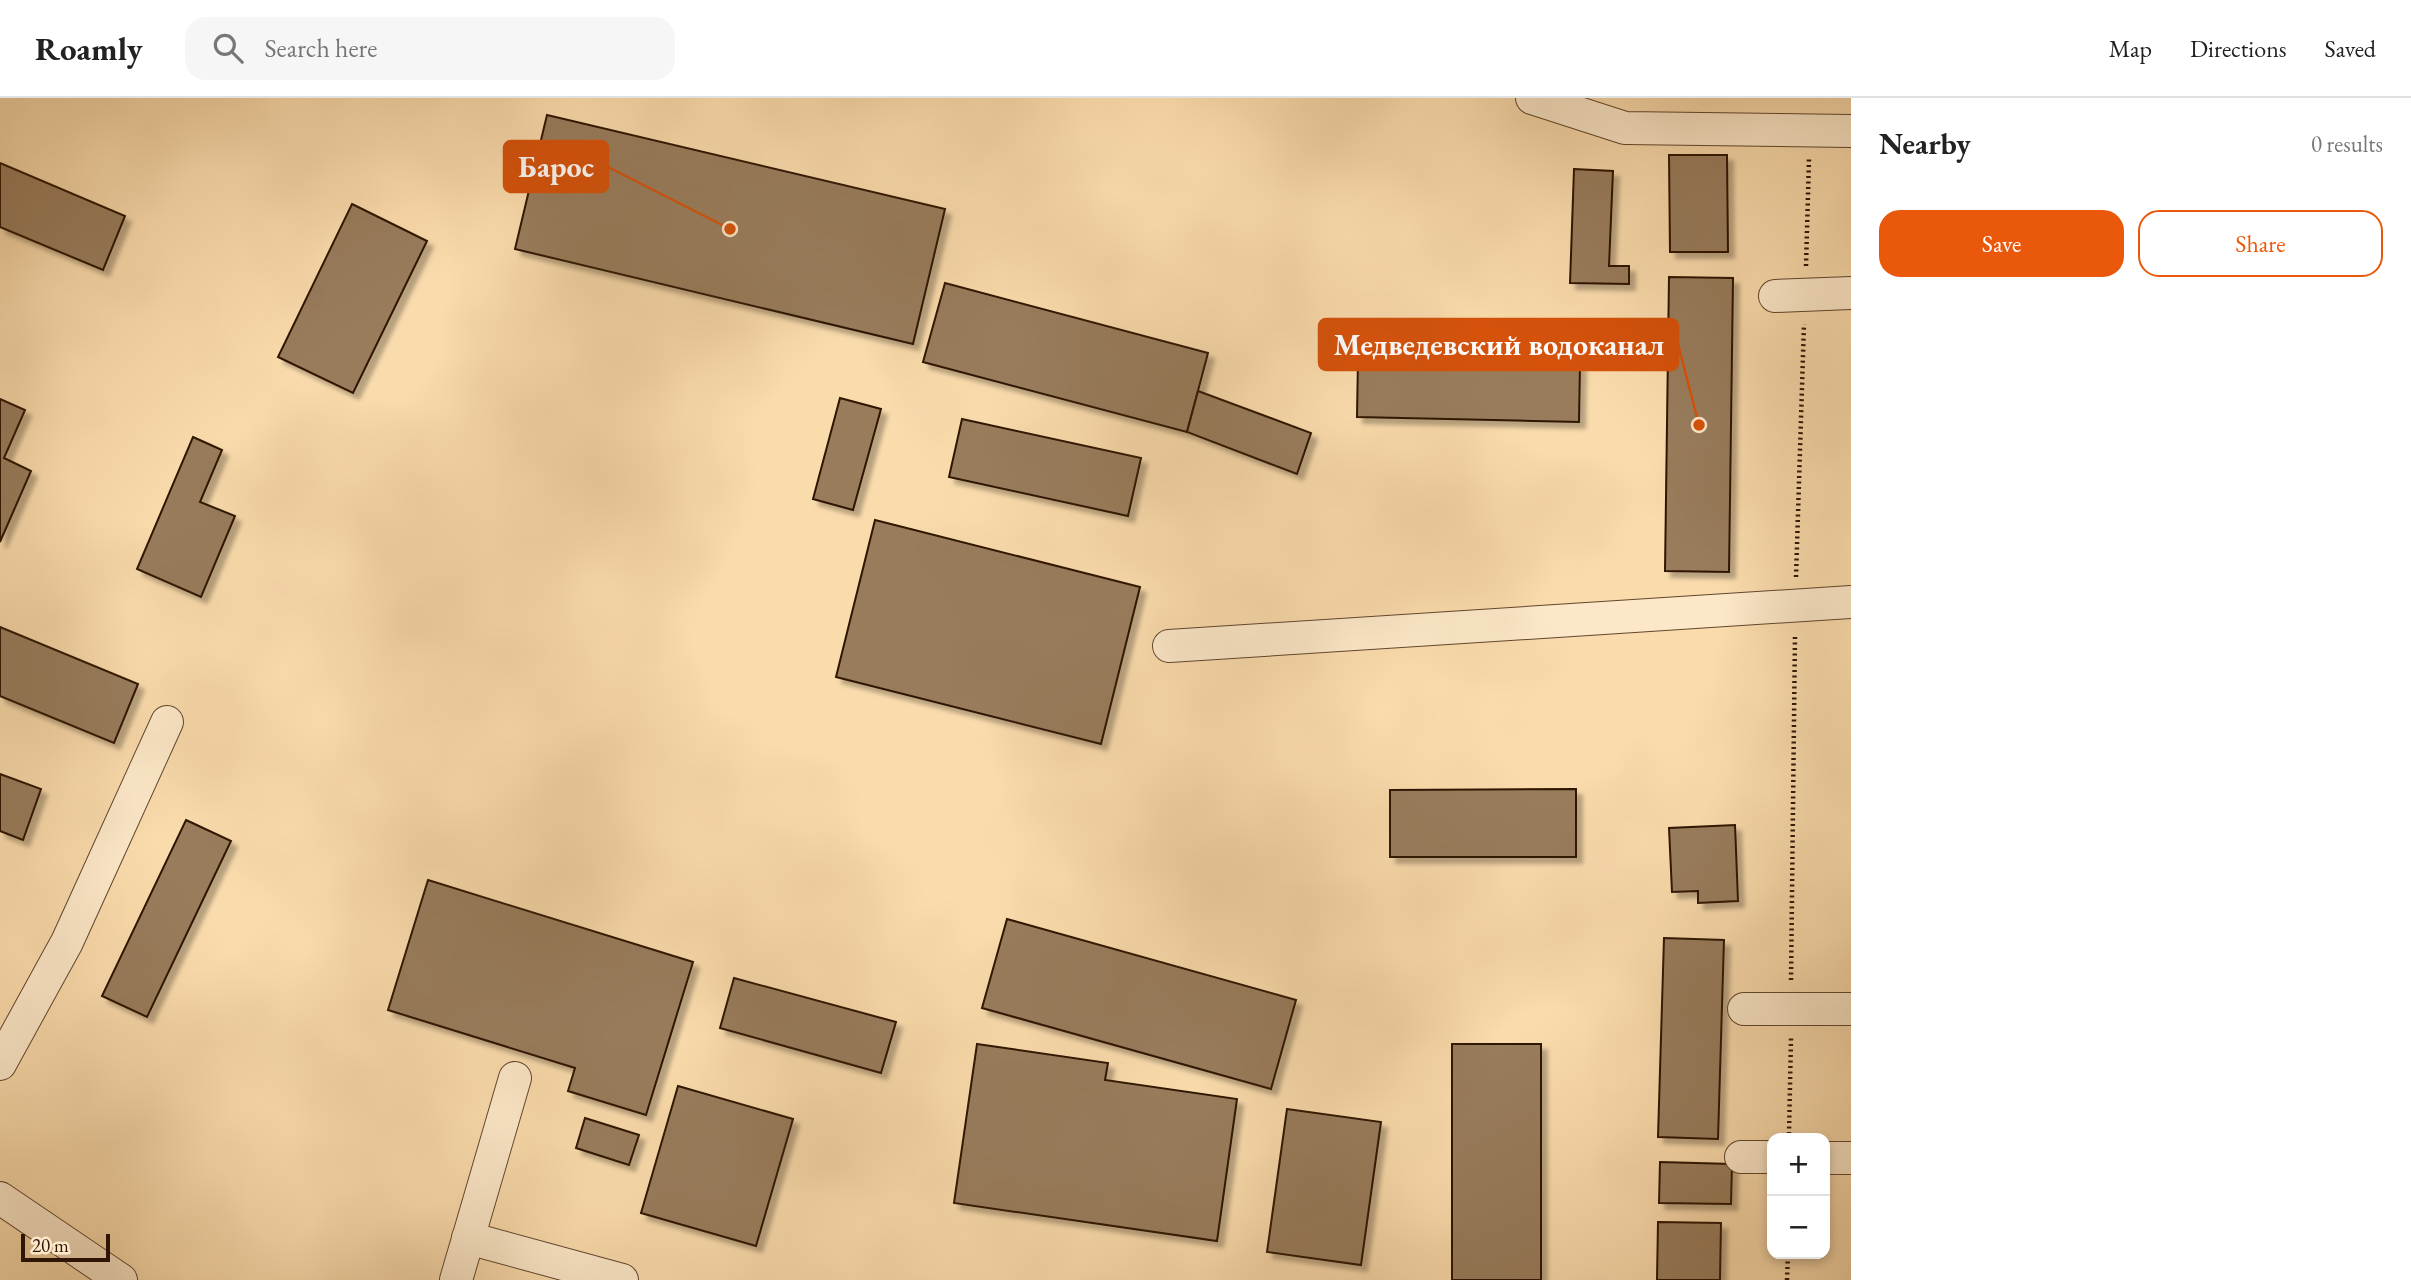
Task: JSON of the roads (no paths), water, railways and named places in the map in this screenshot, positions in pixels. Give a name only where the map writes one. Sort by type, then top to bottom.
[{"type":"street","points":[[1532,98],[1625,128],[1851,131]]},
{"type":"street","points":[[1775,296],[1851,293]]},
{"type":"street","points":[[1169,646],[1851,602]]},
{"type":"street","points":[[4,1048],[67,942],[167,722]]},
{"type":"street","points":[[1744,1009],[1851,1009]]},
{"type":"street","points":[[456,1280],[515,1078]]},
{"type":"street","points":[[1830,1158],[1851,1158]]},
{"type":"street","points":[[0,1198],[121,1280]]},
{"type":"street","points":[[468,1238],[622,1280]]},
{"type":"place","name":"Барос","points":[[730,229]]},
{"type":"place","name":"Медведевский водоканал","points":[[1699,425]]}]
